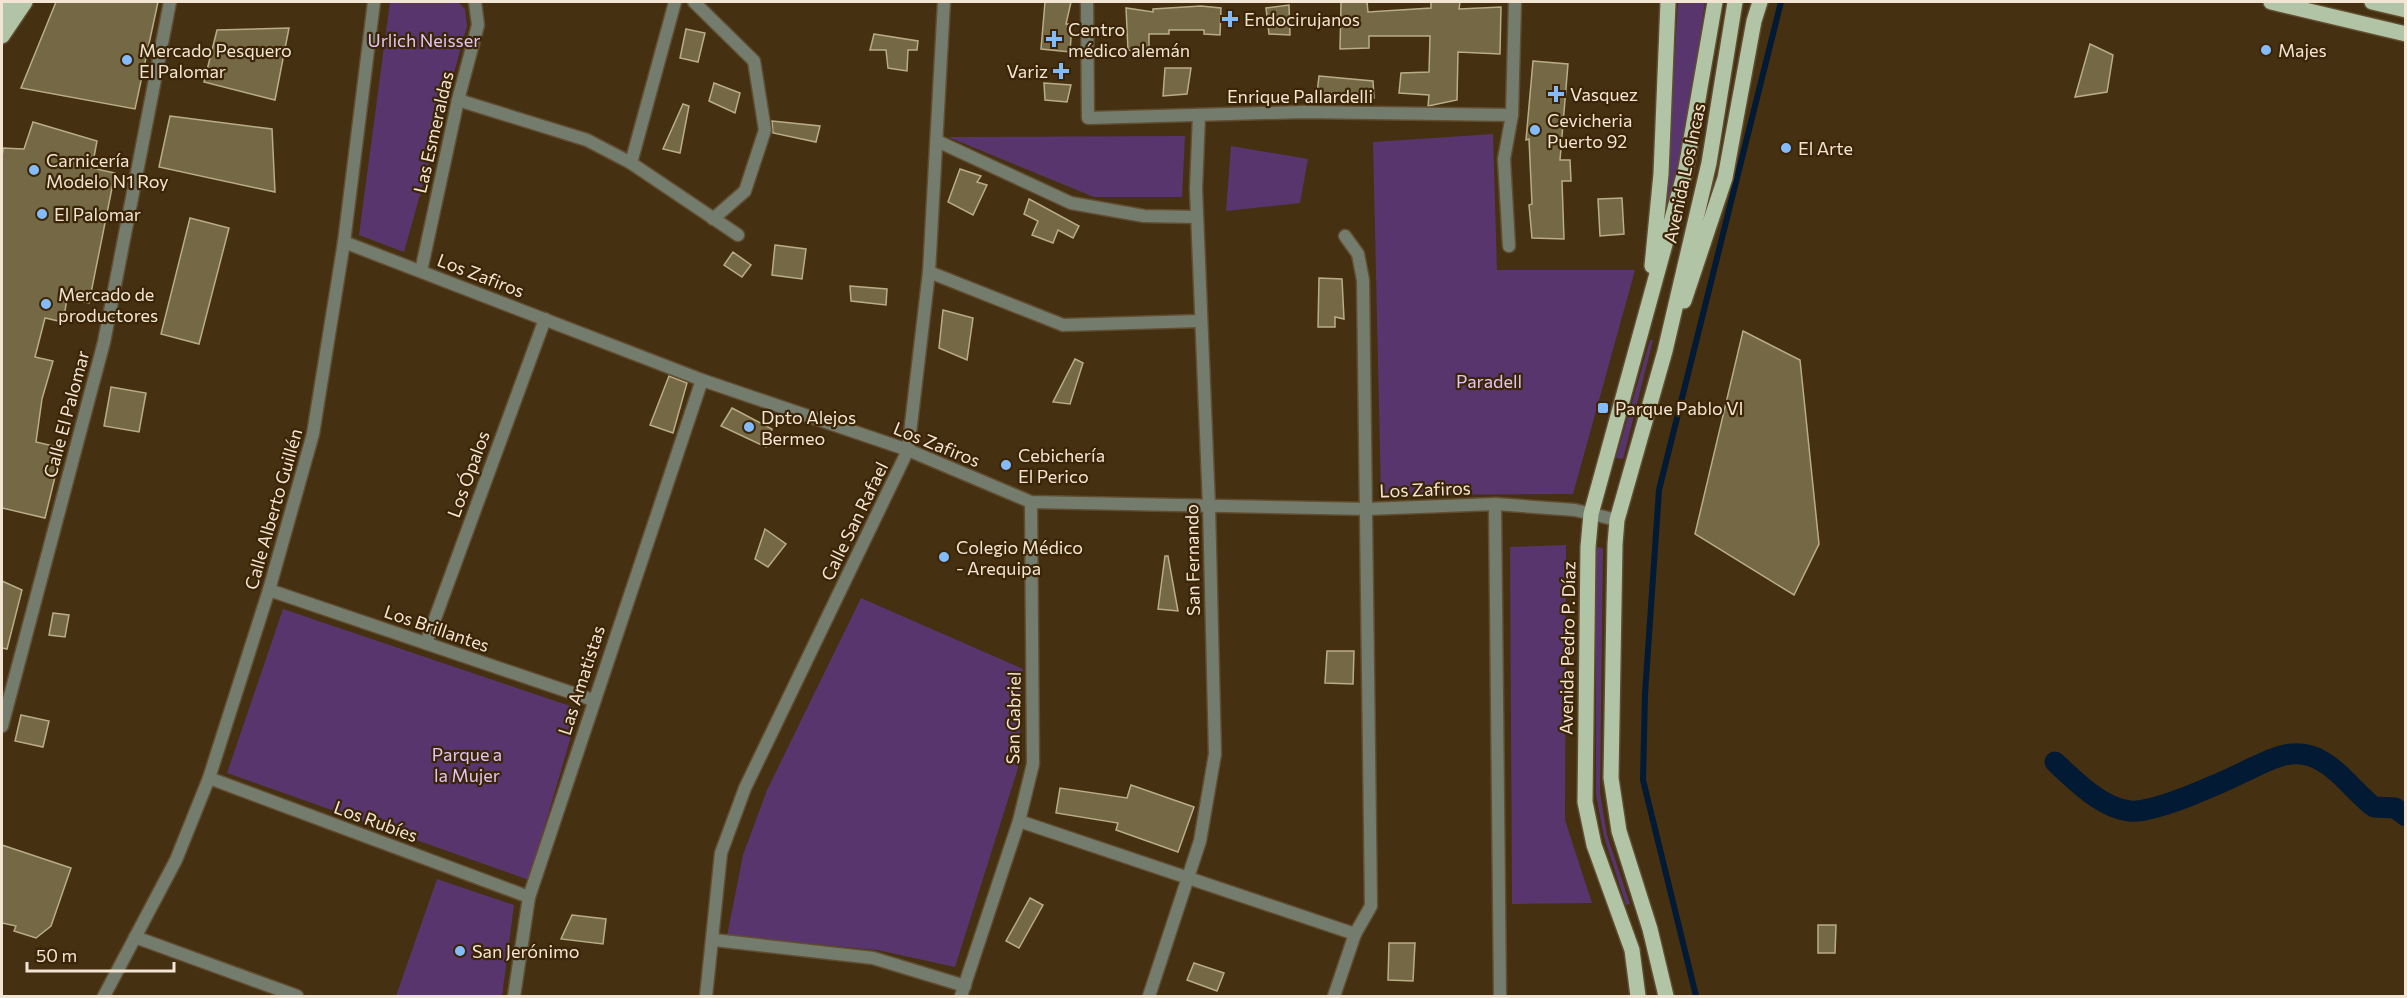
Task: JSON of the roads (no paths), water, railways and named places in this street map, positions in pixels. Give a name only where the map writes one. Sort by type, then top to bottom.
[{"type":"main road","points":[[2,34],[3,17],[9,2]]},
{"type":"main road","points":[[2,34],[25,2]]},
{"type":"main road","points":[[1649,299],[1661,174],[1668,2]]},
{"type":"main road","name":"Avenida Los Incas","points":[[1649,299],[1686,168],[1715,2]]},
{"type":"main road","name":"Avenida Los Incas","points":[[1665,351],[1709,164],[1735,2]]},
{"type":"main road","points":[[1666,996],[1650,929],[1619,831],[1611,778],[1617,520],[1665,351],[1697,268],[1725,178],[1754,21],[1760,2]]},
{"type":"main road","points":[[2271,2],[2406,34]]},
{"type":"main road","points":[[2372,2],[2406,9]]},
{"type":"main road","name":"Avenida Pedro P. Díaz","points":[[1638,996],[1632,950],[1594,845],[1586,802],[1588,547],[1591,513],[1649,299]]},
{"type":"street","name":"Calle El Palomar","points":[[2,726],[104,342],[170,2]]},
{"type":"street","name":"Calle Alberto Guillén","points":[[104,996],[176,860],[209,778],[269,590],[314,434],[344,242],[374,2]]},
{"type":"street","name":"Las Esmeraldas","points":[[421,271],[458,100],[478,25],[475,2]]},
{"type":"street","points":[[631,164],[675,2]]},
{"type":"street","points":[[694,2],[754,61],[765,130],[745,191],[714,219]]},
{"type":"street","name":"Calle San Rafael","points":[[706,996],[714,940],[721,853],[745,788],[908,450],[929,272],[944,2]]},
{"type":"street","name":"Enrique Pallardelli","points":[[1087,2],[1088,118],[1303,112],[1512,116]]},
{"type":"street","points":[[1509,246],[1504,159],[1512,116],[1515,2]]},
{"type":"street","points":[[458,100],[587,140],[631,164],[738,235]]},
{"type":"street","name":"San Fernando","points":[[1149,996],[1200,841],[1215,754],[1209,506],[1199,321],[1198,115]]},
{"type":"street","points":[[937,141],[1071,203],[1144,216],[1197,217]]},
{"type":"street","points":[[1334,996],[1355,934],[1371,906],[1363,280],[1358,254],[1345,236]]},
{"type":"street","name":"Los Zafiros","points":[[344,242],[702,380],[908,450],[1031,502],[1367,509],[1495,504],[1575,510],[1617,520]]},
{"type":"street","points":[[929,272],[1063,325],[1199,321]]},
{"type":"street","name":"Los Ópalos","points":[[426,643],[545,319]]},
{"type":"street","name":"Las Amatistas","points":[[514,996],[530,897],[593,700],[702,380]]},
{"type":"street","name":"San Gabriel","points":[[963,991],[1019,821],[1032,764],[1031,502]]},
{"type":"street","points":[[1495,504],[1500,996]]},
{"type":"street","name":"Los Brillantes","points":[[269,590],[593,700]]},
{"type":"street","name":"Los Rubíes","points":[[209,778],[530,897]]},
{"type":"street","points":[[1019,821],[1355,934]]},
{"type":"street","points":[[135,937],[297,996]]},
{"type":"street","points":[[714,940],[873,958],[963,991]]},
{"type":"waterway","points":[[1696,996],[1643,780],[1645,694],[1659,490],[1781,2]]},
{"type":"waterway","points":[[2055,762],[2099,799],[2109,805],[2130,811],[2174,802],[2274,758],[2289,754],[2304,754],[2320,760],[2337,772],[2374,807],[2395,808],[2406,816]]},
{"type":"place","name":"Endocirujanos","points":[[1230,19]]},
{"type":"place","name":"Centro médico alemán","points":[[1054,39]]},
{"type":"place","name":"Majes","points":[[2266,50]]},
{"type":"place","name":"Mercado Pesquero El Palomar","points":[[127,60]]},
{"type":"place","name":"Variz","points":[[1061,71]]},
{"type":"place","name":"Vasquez","points":[[1556,94]]},
{"type":"place","name":"Cevicheria Puerto 92","points":[[1535,130]]},
{"type":"place","name":"El Arte","points":[[1786,148]]},
{"type":"place","name":"Carnicería Modelo N1 Roy","points":[[34,170]]},
{"type":"place","name":"El Palomar","points":[[42,214]]},
{"type":"place","name":"Mercado de productores","points":[[46,304]]},
{"type":"place","name":"Parque Pablo VI","points":[[1603,408]]},
{"type":"place","name":"Dpto Alejos Bermeo","points":[[749,427]]},
{"type":"place","name":"Cebichería El Perico","points":[[1006,465]]},
{"type":"place","name":"Colegio Médico - Arequipa","points":[[944,557]]},
{"type":"place","name":"San Jerónimo","points":[[460,951]]},
{"type":"park label","name":"Urlich Neisser","points":[[424,40]]},
{"type":"park label","name":"Paradell","points":[[1489,381]]},
{"type":"park label","name":"Parque a la Mujer","points":[[467,764]]}]
